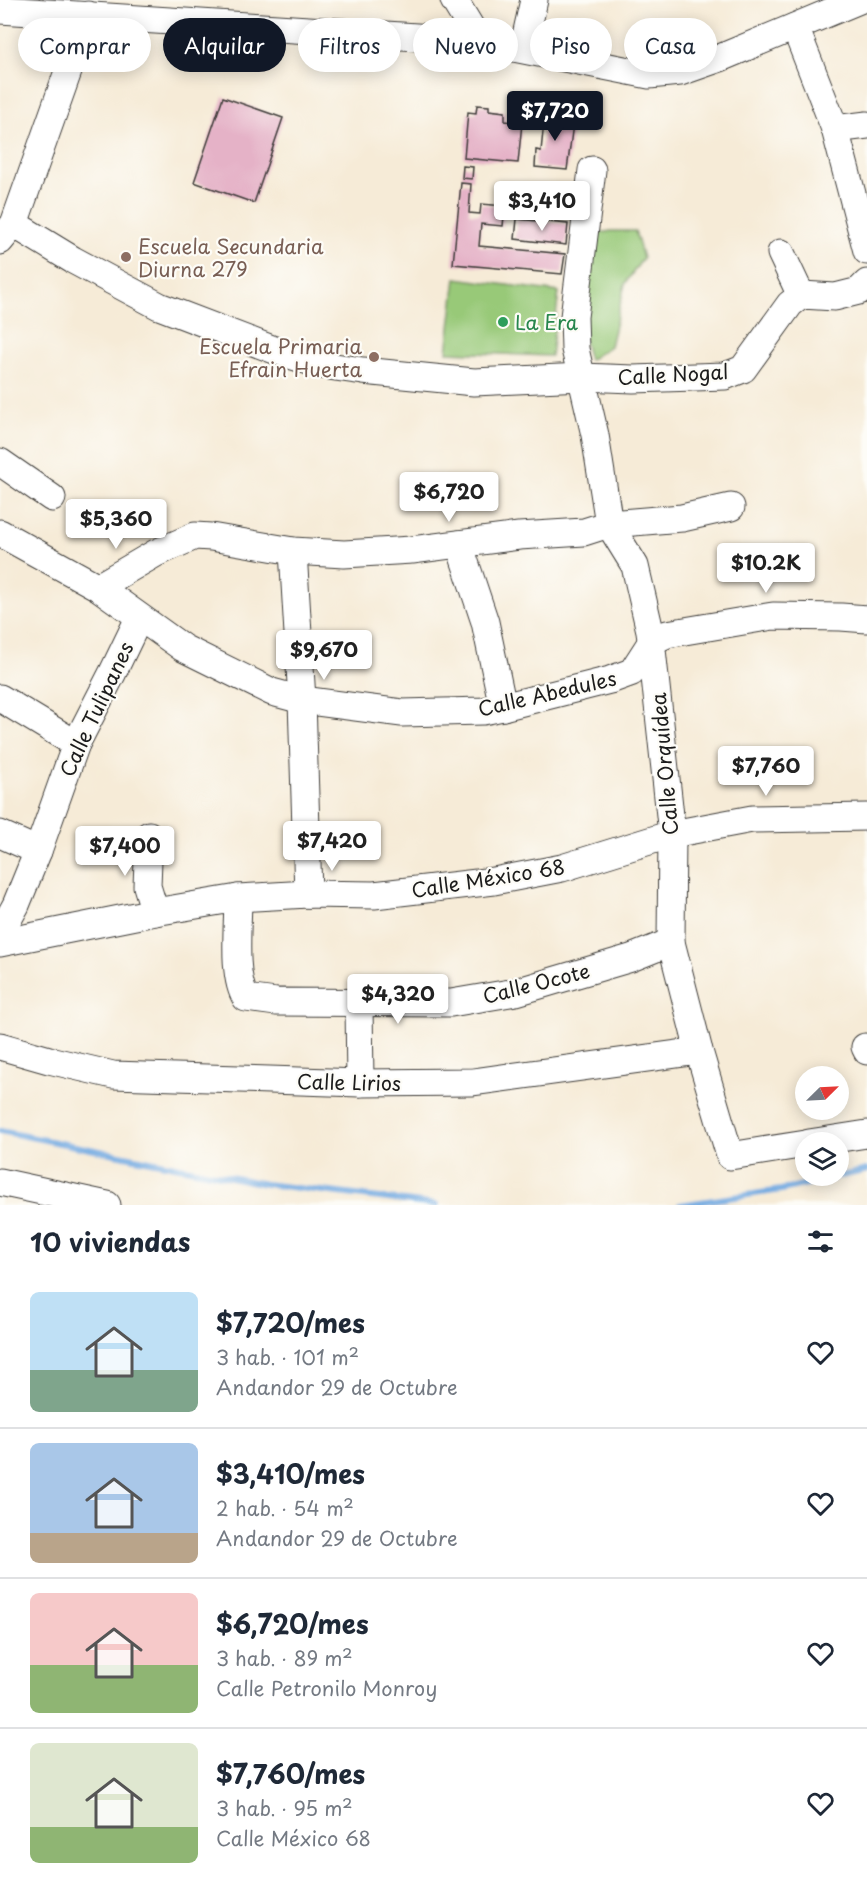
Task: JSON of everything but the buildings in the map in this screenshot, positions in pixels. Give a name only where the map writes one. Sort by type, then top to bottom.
[{"type":"street","points":[[454,0],[465,18]]},
{"type":"street","points":[[523,49],[534,0]]},
{"type":"street","points":[[518,48],[649,75],[680,72],[720,58],[859,0]]},
{"type":"street","points":[[0,10],[413,37]]},
{"type":"street","points":[[7,233],[88,15]]},
{"type":"street","points":[[795,27],[835,129],[867,250]]},
{"type":"street","points":[[835,129],[867,125]]},
{"type":"street","name":"Calle Orquídea","points":[[592,170],[574,316],[575,349],[605,487],[609,524],[635,566],[652,641],[672,834],[671,942],[699,1051],[730,1156],[795,1145]]},
{"type":"street","name":"Calle Nogal","points":[[7,233],[73,260],[159,306],[321,365],[474,382],[582,377],[633,379],[724,376],[743,369],[790,304],[802,295]]},
{"type":"street","points":[[781,253],[802,295],[835,297],[860,291],[867,283]]},
{"type":"street","points":[[0,462],[52,498]]},
{"type":"street","points":[[98,587],[156,553],[195,536],[292,551],[344,554],[412,550],[519,536],[584,532],[609,524],[682,518],[731,507]]},
{"type":"street","name":"Calle Abedules","points":[[0,533],[98,587],[183,648],[272,692],[302,700],[402,713],[471,711],[503,707],[610,680],[632,672],[652,641]]},
{"type":"street","points":[[459,544],[485,622],[503,707]]},
{"type":"street","points":[[292,551],[302,700],[308,894]]},
{"type":"street","points":[[652,641],[667,634],[773,616],[867,619]]},
{"type":"street","name":"Calle Tulipanes","points":[[0,934],[16,905],[38,851],[76,744],[139,618]]},
{"type":"street","points":[[0,698],[76,744]]},
{"type":"street","name":"Calle México 68","points":[[0,943],[238,898],[308,894],[374,895],[494,881],[562,868],[672,834],[752,819],[867,817]]},
{"type":"street","points":[[0,834],[38,851]]},
{"type":"street","points":[[148,835],[147,886],[155,912]]},
{"type":"street","name":"Calle Ocote","points":[[238,898],[238,975],[241,991],[246,998],[276,1002],[451,1003],[516,992],[631,958],[671,942]]},
{"type":"street","points":[[359,1003],[360,1083]]},
{"type":"street","name":"Calle Lirios","points":[[0,1046],[113,1075],[360,1083],[472,1082],[699,1051]]},
{"type":"street","points":[[849,1137],[867,1134]]},
{"type":"street","points":[[2,1188],[107,1205]]},
{"type":"green space","points":[[611,231],[635,231],[643,258],[625,284],[610,346],[589,360],[579,324],[589,235]]},
{"type":"green space","name":"La Era","points":[[456,278],[559,292],[551,356],[447,352]]},
{"type":"waterway","points":[[0,1131],[265,1184],[437,1205]]},
{"type":"waterway","points":[[680,1205],[781,1190],[867,1170]]},
{"type":"place","name":"Escuela Secundaria Diurna 279","points":[[126,257]]},
{"type":"place","name":"La Era","points":[[503,322]]},
{"type":"place","name":"Escuela Primaria Efrain Huerta","points":[[374,357]]}]
